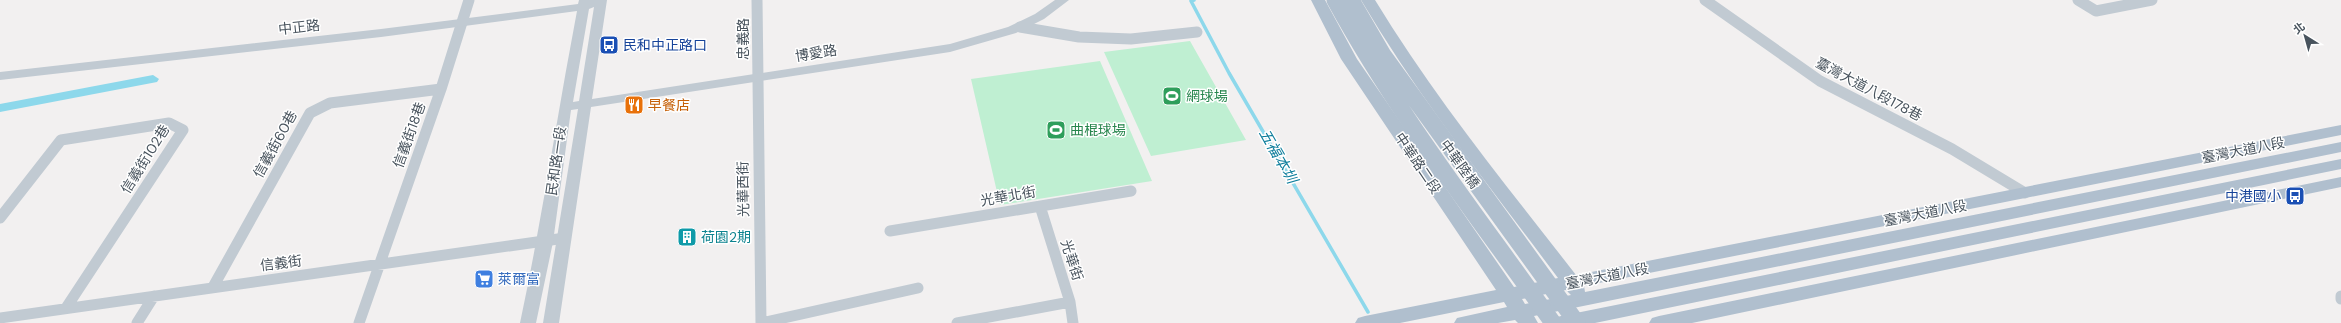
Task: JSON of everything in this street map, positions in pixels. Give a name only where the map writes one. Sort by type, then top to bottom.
[{"type":"main road","name":"中華路二段","points":[[1318,0],[1349,59],[1525,318]]},
{"type":"main road","name":"中華陸橋","points":[[1334,0],[1366,57],[1400,108],[1553,323]]},
{"type":"main road","name":"中華陸橋","points":[[1351,0],[1382,54],[1577,323]]},
{"type":"main road","points":[[1368,0],[1399,52],[1435,103],[1571,282],[1592,314]]},
{"type":"main road","name":"臺灣大道八段","points":[[1365,323],[2341,130]]},
{"type":"main road","name":"臺灣大道八段","points":[[1561,323],[1592,314],[2341,147]]},
{"type":"main road","name":"臺灣大道八段","points":[[1464,323],[1592,314],[2341,164]]},
{"type":"main road","points":[[1659,323],[2341,182]]},
{"type":"main road","name":"臺灣大道八段","points":[[1508,295],[1592,314]]},
{"type":"street","name":"信義街18巷","points":[[359,323],[378,264],[441,89],[469,0]]},
{"type":"street","name":"中正路","points":[[0,76],[464,19],[600,0]]},
{"type":"street","name":"民和路一段","points":[[551,323],[600,0]]},
{"type":"street","name":"忠義路","points":[[757,0],[757,78]]},
{"type":"street","name":"博愛路","points":[[564,107],[952,48],[1020,27],[1053,8],[1063,0]]},
{"type":"street","name":"臺灣大道八段178巷","points":[[1704,0],[1820,81],[1952,148],[2025,193]]},
{"type":"street","points":[[2078,0],[2096,11],[2152,0]]},
{"type":"street","name":"民和路一段","points":[[528,323],[545,242],[564,107],[581,2]]},
{"type":"street","name":"中正路","points":[[0,67],[464,19]]},
{"type":"street","points":[[1020,27],[1078,37],[1132,39],[1197,32]]},
{"type":"street","name":"光華西街","points":[[757,78],[761,323]]},
{"type":"street","name":"信義街60巷","points":[[213,286],[310,113],[330,103],[441,89]]},
{"type":"street","name":"信義街102巷","points":[[0,218],[61,140],[170,123],[183,130],[66,308]]},
{"type":"street","name":"光華北街","points":[[890,231],[1131,191]]},
{"type":"street","name":"光華街","points":[[1040,206],[1070,302],[1072,323]]},
{"type":"street","name":"信義街","points":[[0,318],[213,286],[545,242],[565,238]]},
{"type":"street","points":[[761,323],[918,288]]},
{"type":"street","points":[[137,323],[154,296]]},
{"type":"street","points":[[957,323],[1070,302]]},
{"type":"green space","name":"網球場","points":[[1190,41],[1246,140],[1151,156],[1104,52]]},
{"type":"green space","name":"曲棍球場","points":[[1100,61],[1152,181],[1000,205],[971,79]]},
{"type":"waterway","name":"五福本圳","points":[[1194,0],[1191,1],[1229,73],[1368,312]]},
{"type":"waterway","points":[[0,108],[153,79]]},
{"type":"place","name":"民和中正路口","points":[[609,45]]},
{"type":"place","name":"網球場","points":[[1172,96]]},
{"type":"place","name":"早餐店","points":[[634,105]]},
{"type":"place","name":"曲棍球場","points":[[1056,130]]},
{"type":"place","name":"中港國小","points":[[2295,196]]},
{"type":"place","name":"荷園2期","points":[[687,237]]},
{"type":"place","name":"萊爾富","points":[[484,279]]}]
